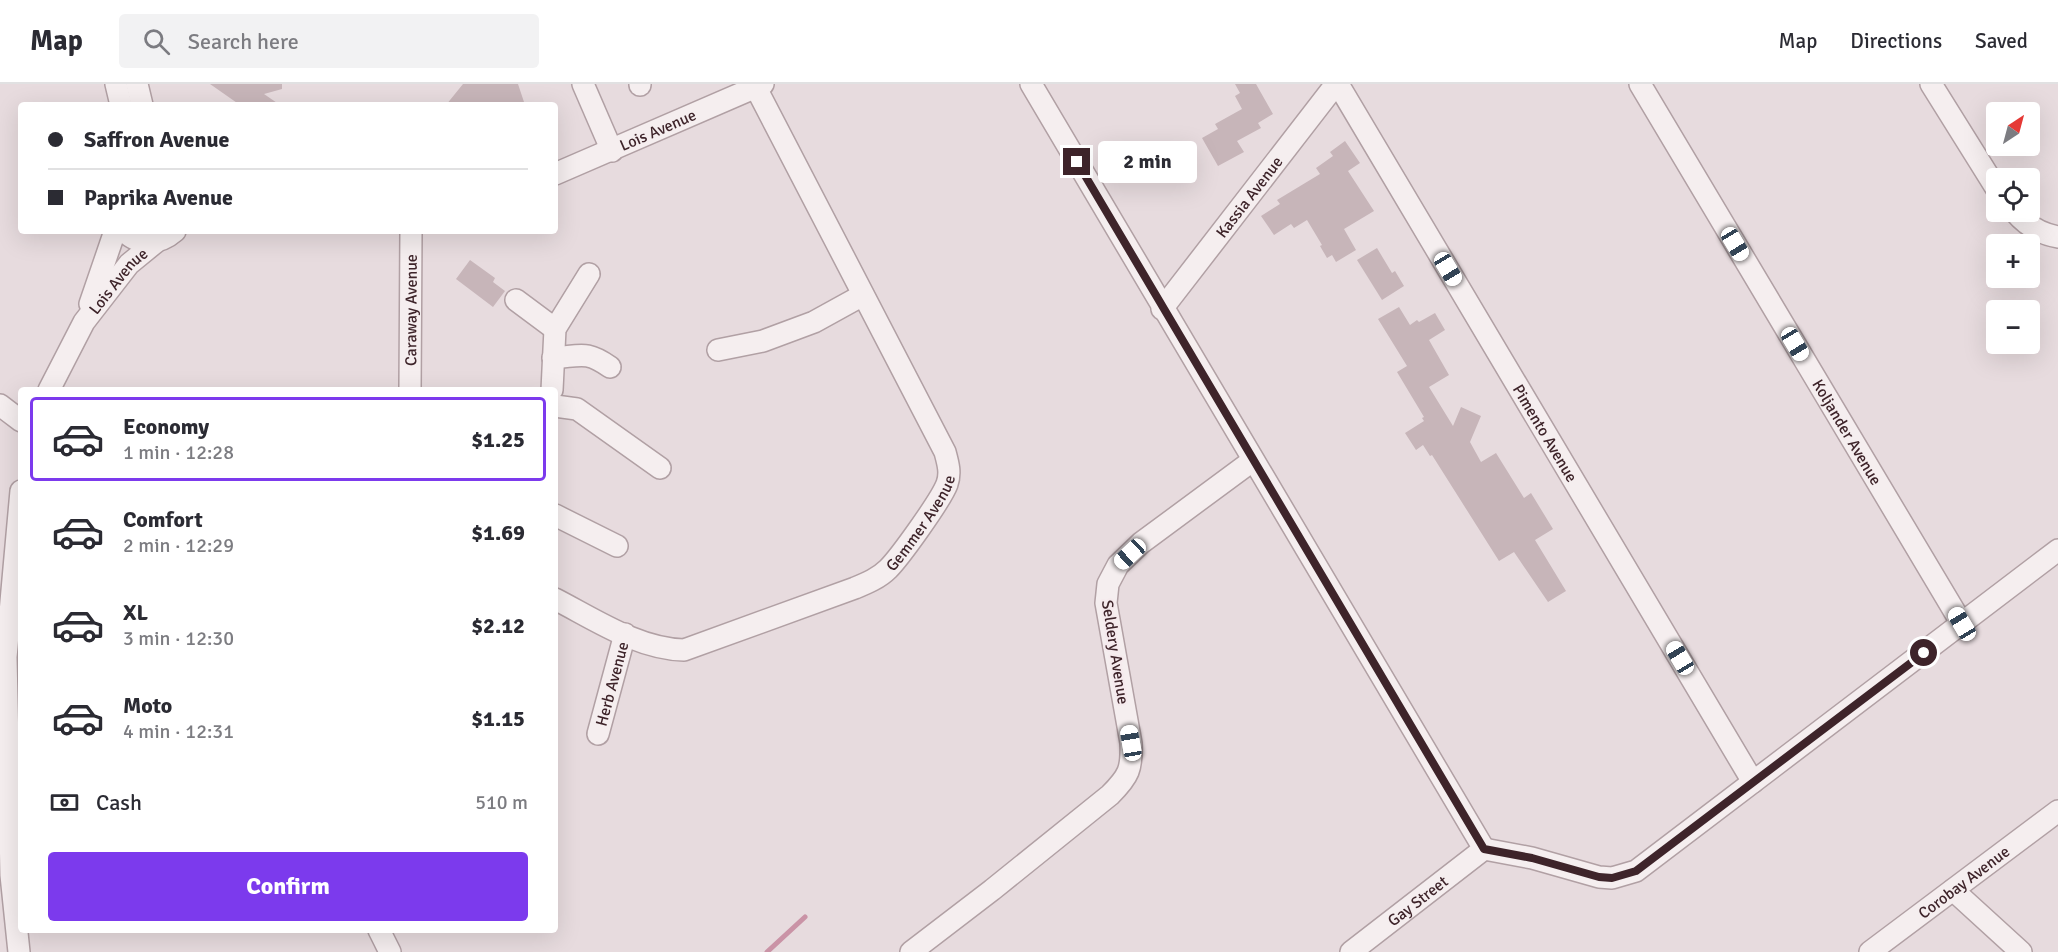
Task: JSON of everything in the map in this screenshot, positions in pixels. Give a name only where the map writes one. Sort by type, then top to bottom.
[{"type":"street","points":[[116,84],[120,102]]},
{"type":"street","points":[[137,84],[141,102]]},
{"type":"street","points":[[583,84],[612,151]]},
{"type":"street","points":[[1031,84],[1252,461],[1484,849],[1532,858],[1599,877],[1620,877],[1636,871],[2058,550]]},
{"type":"street","name":"Kassia Avenue","points":[[1162,309],[1337,84]]},
{"type":"street","name":"Pimento Avenue","points":[[1337,84],[1754,782]]},
{"type":"street","name":"Koljander Avenue","points":[[1640,84],[1962,624]]},
{"type":"street","points":[[1931,84],[1986,172]]},
{"type":"street","name":"Lois Avenue","points":[[558,173],[612,151],[757,85]]},
{"type":"street","name":"Gemmer Avenue","points":[[558,600],[625,634],[664,649],[684,650],[876,579],[898,558],[947,485],[950,469],[945,452],[757,85]]},
{"type":"street","points":[[2025,222],[2032,228],[2058,237]]},
{"type":"street","name":"Lois Avenue","points":[[51,387],[84,322],[114,234]]},
{"type":"street","points":[[128,234],[146,243],[156,242]]},
{"type":"street","name":"Lois Avenue","points":[[84,322],[129,264],[156,242],[171,234]]},
{"type":"street","name":"Caraway Avenue","points":[[410,387],[411,234]]},
{"type":"street","points":[[552,387],[555,328],[589,273]]},
{"type":"street","points":[[718,350],[763,341],[814,322],[863,295]]},
{"type":"street","points":[[516,300],[555,328]]},
{"type":"street","points":[[554,358],[589,355],[610,367]]},
{"type":"street","points":[[0,405],[18,419]]},
{"type":"street","points":[[558,406],[577,409],[660,468]]},
{"type":"street","name":"Seldery Avenue","points":[[910,952],[1110,795],[1125,780],[1132,763],[1131,743],[1106,603],[1108,584],[1118,565],[1142,543],[1252,461]]},
{"type":"street","points":[[558,516],[617,546]]},
{"type":"street","points":[[18,518],[3,656],[11,875],[19,952]]},
{"type":"street","name":"Herb Avenue","points":[[598,734],[625,634]]},
{"type":"street","name":"Corobay Avenue","points":[[1870,952],[2058,811]]},
{"type":"street","name":"Gay Street","points":[[1351,952],[1484,849]]},
{"type":"street","points":[[1953,890],[2021,952]]},
{"type":"street","points":[[380,933],[390,952]]},
{"type":"building","points":[[210,84],[282,84],[282,89],[264,94],[276,102],[236,102]]},
{"type":"building","points":[[463,84],[518,84],[524,102],[448,102]]},
{"type":"building","points":[[1235,84],[1256,84],[1273,114],[1258,123],[1261,128],[1237,141],[1244,152],[1218,166],[1202,138],[1218,129],[1215,124],[1242,109],[1235,96],[1240,93]]},
{"type":"building","points":[[1345,141],[1360,163],[1348,171],[1374,211],[1344,229],[1356,250],[1336,262],[1332,255],[1327,258],[1307,220],[1294,228],[1291,224],[1274,235],[1261,216],[1280,204],[1277,200],[1320,174],[1316,168],[1333,156],[1330,152]]},
{"type":"building","points":[[1377,248],[1392,273],[1395,271],[1404,286],[1382,300],[1357,260]]},
{"type":"building","points":[[470,260],[495,278],[493,282],[505,291],[493,307],[456,279]]},
{"type":"building","points":[[1399,307],[1410,325],[1435,313],[1445,330],[1429,340],[1449,375],[1429,387],[1453,426],[1461,407],[1481,416],[1470,442],[1481,462],[1496,453],[1524,498],[1531,493],[1553,529],[1535,540],[1566,591],[1548,602],[1514,552],[1499,561],[1432,455],[1430,456],[1423,445],[1416,450],[1405,433],[1424,421],[1422,418],[1424,417],[1397,372],[1407,366],[1378,319]]},
{"type":"waterway","points":[[767,952],[805,917]]},
{"type":"route","points":[[1077,162],[1252,461],[1484,849],[1532,858],[1599,877],[1620,877],[1636,871],[1924,653]]}]
